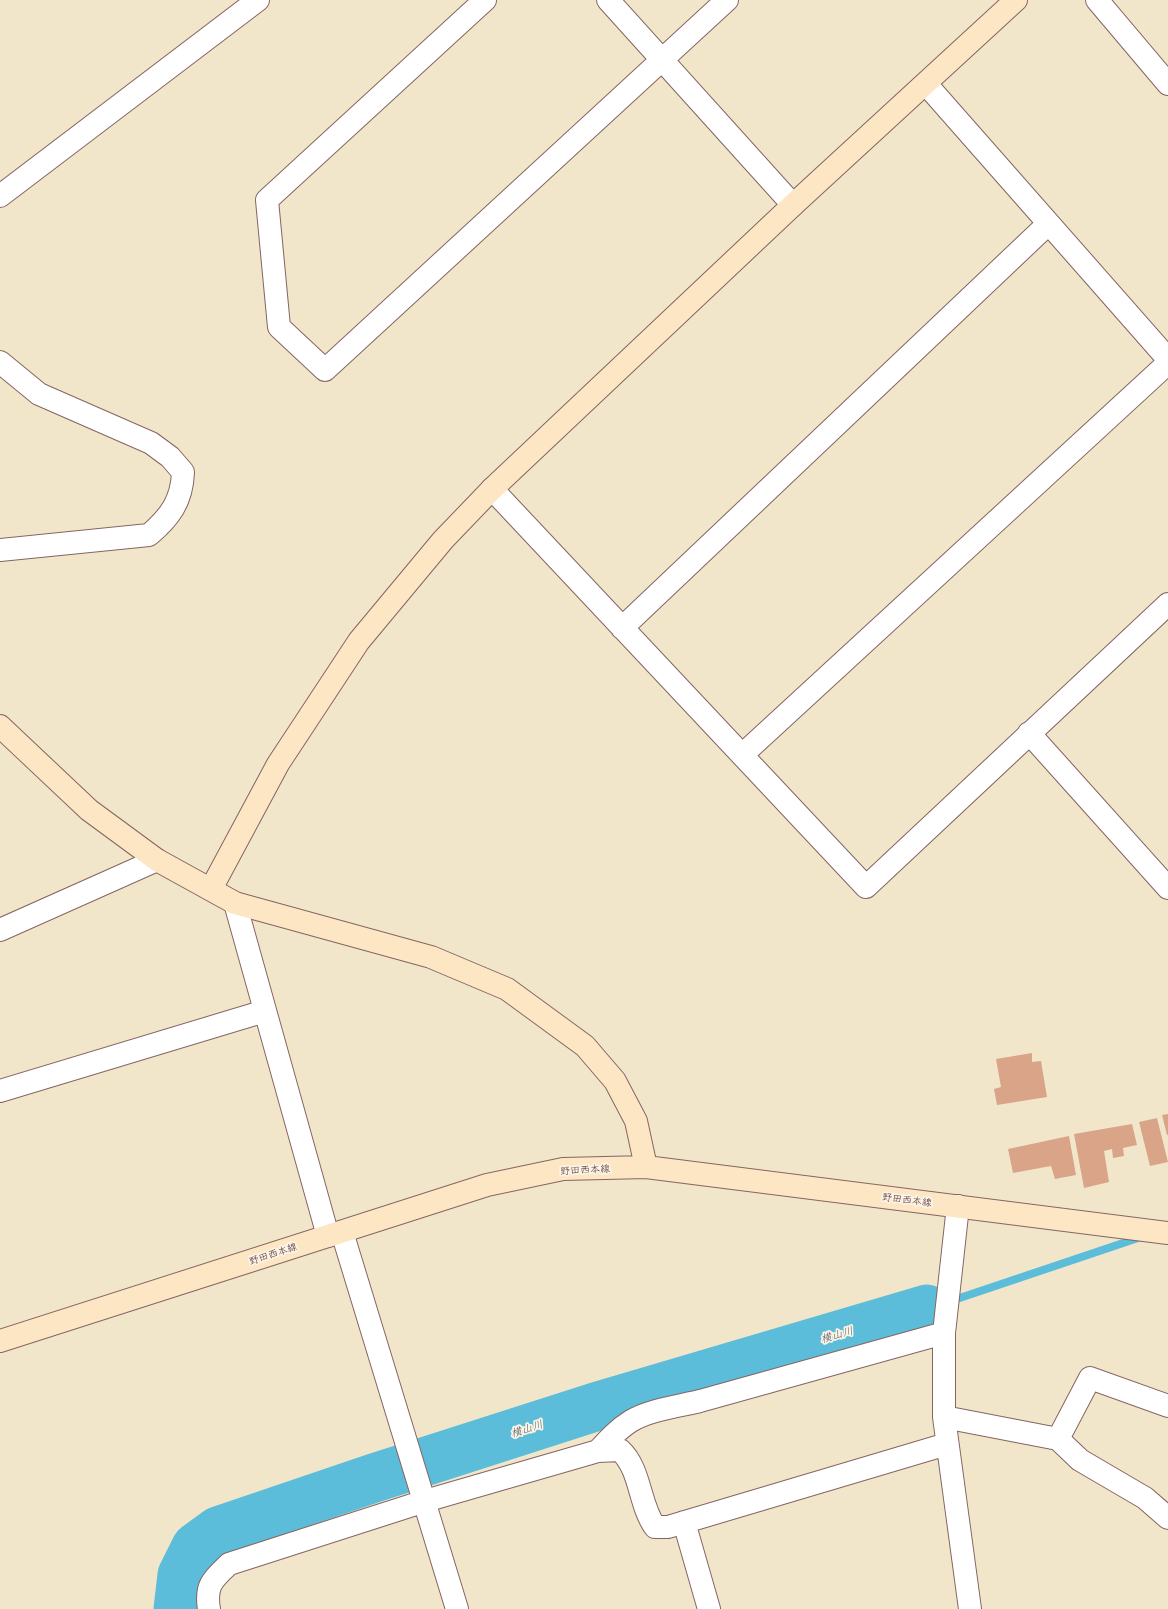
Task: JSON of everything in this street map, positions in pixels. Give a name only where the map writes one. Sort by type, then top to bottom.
[{"type":"street","points":[[0,196],[258,0]]},
{"type":"street","points":[[485,0],[267,200],[279,327],[325,370],[727,0]]},
{"type":"street","points":[[608,0],[663,58],[793,205]]},
{"type":"street","points":[[211,889],[278,764],[359,641],[443,540],[492,489],[793,205],[1016,0]]},
{"type":"street","points":[[1097,0],[1168,84]]},
{"type":"street","points":[[926,84],[1168,359]]},
{"type":"street","points":[[622,628],[1048,224]]},
{"type":"street","points":[[0,362],[39,394],[151,443],[170,458],[183,472],[183,485],[176,504],[167,520],[149,535],[0,550]]},
{"type":"street","points":[[742,755],[1168,363]]},
{"type":"street","points":[[492,489],[866,887],[1029,733],[1166,609]]},
{"type":"street","points":[[0,726],[89,810],[157,860],[235,903],[431,957],[507,989],[585,1046],[615,1081],[636,1121],[646,1168]]},
{"type":"street","points":[[1029,733],[1168,888]]},
{"type":"street","points":[[0,930],[157,860]]},
{"type":"street","points":[[235,903],[265,1011],[335,1234],[425,1501],[457,1609]]},
{"type":"street","points":[[0,1091],[265,1011]]},
{"type":"street","name":"野田西本線","points":[[0,1341],[487,1185],[562,1169],[646,1168],[1168,1233]]},
{"type":"street","points":[[958,1206],[945,1327],[944,1417],[970,1609]]},
{"type":"street","points":[[598,1451],[617,1431],[632,1420],[945,1327]]},
{"type":"street","points":[[1058,1439],[1090,1378],[1168,1406]]},
{"type":"street","points":[[944,1417],[1058,1439],[1080,1460],[1145,1498],[1168,1518]]},
{"type":"street","points":[[209,1609],[208,1600],[212,1580],[229,1564],[425,1501],[598,1451],[620,1450],[628,1458],[648,1518],[655,1527],[668,1527],[947,1444]]},
{"type":"street","points":[[684,1522],[710,1609]]},
{"type":"building","points":[[1032,1053],[1032,1062],[1041,1061],[1047,1097],[997,1105],[994,1089],[1001,1087],[996,1059]]},
{"type":"building","points":[[1168,1114],[1168,1135],[1167,1135],[1162,1115]]},
{"type":"building","points":[[1157,1118],[1168,1162],[1150,1166],[1139,1122]]},
{"type":"building","points":[[1132,1124],[1137,1145],[1123,1148],[1124,1156],[1113,1158],[1112,1149],[1104,1151],[1109,1182],[1084,1188],[1074,1134]]},
{"type":"building","points":[[1069,1136],[1076,1175],[1055,1179],[1051,1166],[1013,1173],[1008,1149]]},
{"type":"waterway","points":[[927,1309],[1141,1237]]},
{"type":"waterway","name":"横山川","points":[[178,1609],[182,1575],[196,1547],[218,1531],[374,1478],[595,1407],[927,1309]]}]
